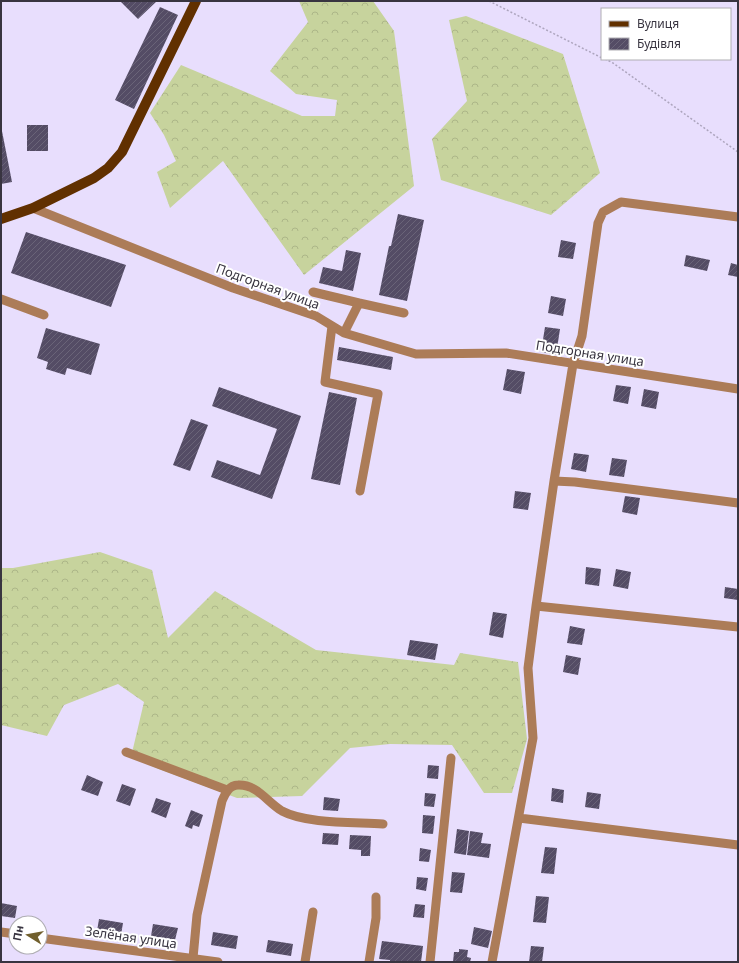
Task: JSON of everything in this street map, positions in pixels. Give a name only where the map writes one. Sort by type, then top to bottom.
[{"type":"main road","points":[[1,219],[33,208],[94,178],[108,168],[122,152],[196,1]]},
{"type":"street","points":[[492,962],[533,738],[528,668],[554,481],[573,364],[582,336],[598,223],[603,212],[620,202],[738,217]]},
{"type":"street","name":"Подгорная улица","points":[[33,208],[233,288],[316,316],[344,333],[416,354],[506,353],[738,389]]},
{"type":"street","points":[[313,292],[404,313]]},
{"type":"street","points":[[1,299],[44,315]]},
{"type":"street","points":[[344,333],[359,303]]},
{"type":"street","points":[[332,326],[324,382],[378,394],[360,491]]},
{"type":"street","points":[[554,481],[575,482],[738,503]]},
{"type":"street","points":[[536,606],[738,627]]},
{"type":"street","points":[[126,752],[227,790]]},
{"type":"street","points":[[430,962],[451,758]]},
{"type":"street","points":[[192,958],[197,915],[222,801],[227,790],[237,785],[251,786],[280,810],[294,817],[383,824]]},
{"type":"street","points":[[519,818],[738,845]]},
{"type":"street","points":[[369,962],[375,929],[376,897]]},
{"type":"street","points":[[304,962],[313,912]]},
{"type":"street","name":"Зелёная улица","points":[[48,939],[218,962]]},
{"type":"path","points":[[489,1],[601,57]]},
{"type":"path","points":[[607,60],[738,152]]},
{"type":"green space","points":[[299,1],[373,1],[394,31],[414,186],[304,275],[223,161],[170,208],[157,172],[176,161],[164,135],[150,113],[181,65],[302,116],[335,116],[337,100],[296,94],[270,71],[308,22]]},
{"type":"green space","points":[[466,16],[563,54],[600,173],[551,215],[441,180],[432,139],[467,101],[449,20]]},
{"type":"green space","points":[[100,552],[152,570],[168,638],[215,591],[316,650],[454,665],[460,653],[518,662],[527,739],[512,793],[484,793],[452,745],[390,744],[350,748],[302,796],[237,798],[131,757],[144,702],[118,684],[64,705],[47,736],[1,725],[1,568],[13,568]]},
{"type":"building","points":[[120,1],[157,1],[138,19]]},
{"type":"building","points":[[160,7],[178,15],[134,109],[115,100]]},
{"type":"building","points":[[27,125],[48,125],[48,151],[27,151]]},
{"type":"building","points":[[1,126],[12,182],[1,184]]},
{"type":"building","points":[[398,214],[424,220],[407,301],[379,295],[389,246],[391,246]]},
{"type":"building","points":[[26,232],[126,265],[111,307],[11,273]]},
{"type":"building","points":[[561,240],[576,243],[573,259],[558,257]]},
{"type":"building","points":[[346,250],[361,253],[353,291],[319,283],[323,267],[342,271]]},
{"type":"building","points":[[686,255],[710,260],[707,271],[684,266]]},
{"type":"building","points":[[731,263],[738,265],[738,277],[728,275]]},
{"type":"building","points":[[551,296],[566,299],[563,316],[548,313]]},
{"type":"building","points":[[545,327],[560,329],[556,355],[541,352]]},
{"type":"building","points":[[46,328],[100,344],[91,375],[67,368],[65,375],[46,369],[48,362],[37,358]]},
{"type":"building","points":[[339,347],[393,357],[391,370],[337,360]]},
{"type":"building","points":[[507,369],[525,372],[521,394],[503,390]]},
{"type":"building","points":[[616,385],[631,387],[628,404],[613,401]]},
{"type":"building","points":[[219,387],[301,416],[272,499],[211,477],[217,460],[260,475],[277,429],[212,406]]},
{"type":"building","points":[[644,389],[659,392],[656,409],[641,406]]},
{"type":"building","points":[[329,392],[357,398],[340,485],[311,479]]},
{"type":"building","points":[[191,419],[208,425],[190,471],[173,465]]},
{"type":"building","points":[[574,453],[589,455],[586,472],[571,469]]},
{"type":"building","points":[[612,458],[627,460],[624,477],[609,475]]},
{"type":"building","points":[[515,491],[531,493],[528,510],[513,508]]},
{"type":"building","points":[[625,496],[640,498],[637,515],[622,512]]},
{"type":"building","points":[[586,567],[601,569],[599,586],[585,584]]},
{"type":"building","points":[[616,569],[631,572],[628,589],[613,586]]},
{"type":"building","points":[[725,587],[738,589],[738,600],[724,598]]},
{"type":"building","points":[[493,612],[507,614],[503,638],[489,635]]},
{"type":"building","points":[[570,626],[585,629],[582,645],[567,643]]},
{"type":"building","points":[[410,640],[438,644],[435,660],[407,655]]},
{"type":"building","points":[[566,655],[581,658],[578,675],[563,672]]},
{"type":"building","points":[[428,765],[439,766],[438,779],[427,778]]},
{"type":"building","points":[[87,775],[103,782],[98,796],[81,790]]},
{"type":"building","points":[[122,784],[136,789],[130,806],[116,801]]},
{"type":"building","points":[[552,788],[564,790],[563,803],[551,801]]},
{"type":"building","points":[[587,792],[601,794],[599,809],[585,807]]},
{"type":"building","points":[[425,793],[436,794],[434,807],[424,806]]},
{"type":"building","points":[[324,797],[340,799],[338,811],[323,810]]},
{"type":"building","points":[[156,798],[171,803],[166,818],[151,812]]},
{"type":"building","points":[[191,810],[203,815],[199,827],[193,825],[192,829],[185,826]]},
{"type":"building","points":[[423,815],[435,816],[433,834],[422,833]]},
{"type":"building","points":[[457,829],[469,831],[466,855],[454,853]]},
{"type":"building","points":[[470,831],[483,833],[481,843],[491,844],[489,858],[467,855]]},
{"type":"building","points":[[323,833],[339,834],[338,845],[322,844]]},
{"type":"building","points":[[350,835],[371,836],[370,856],[361,856],[361,850],[349,849]]},
{"type":"building","points":[[545,847],[557,848],[554,874],[541,873]]},
{"type":"building","points":[[420,848],[431,850],[429,862],[419,861]]},
{"type":"building","points":[[452,872],[465,873],[462,893],[450,892]]},
{"type":"building","points":[[417,877],[428,878],[426,891],[416,889]]},
{"type":"building","points":[[536,896],[549,897],[546,923],[533,922]]},
{"type":"building","points":[[1,903],[17,906],[16,915],[8,915],[8,917],[1,916]]},
{"type":"building","points":[[415,904],[425,905],[424,918],[413,917]]},
{"type":"building","points":[[99,919],[123,923],[121,935],[97,931]]},
{"type":"building","points":[[153,924],[178,928],[175,940],[151,936]]},
{"type":"building","points":[[474,927],[492,931],[488,948],[471,944]]},
{"type":"building","points":[[213,932],[238,936],[236,949],[211,945]]},
{"type":"building","points":[[268,940],[293,944],[291,956],[266,952]]},
{"type":"building","points":[[382,941],[423,946],[421,962],[390,962],[390,960],[379,959]]},
{"type":"building","points":[[531,946],[544,947],[542,962],[529,962]]},
{"type":"building","points":[[459,949],[468,950],[467,957],[471,958],[470,962],[453,962],[454,952],[459,952]]}]
